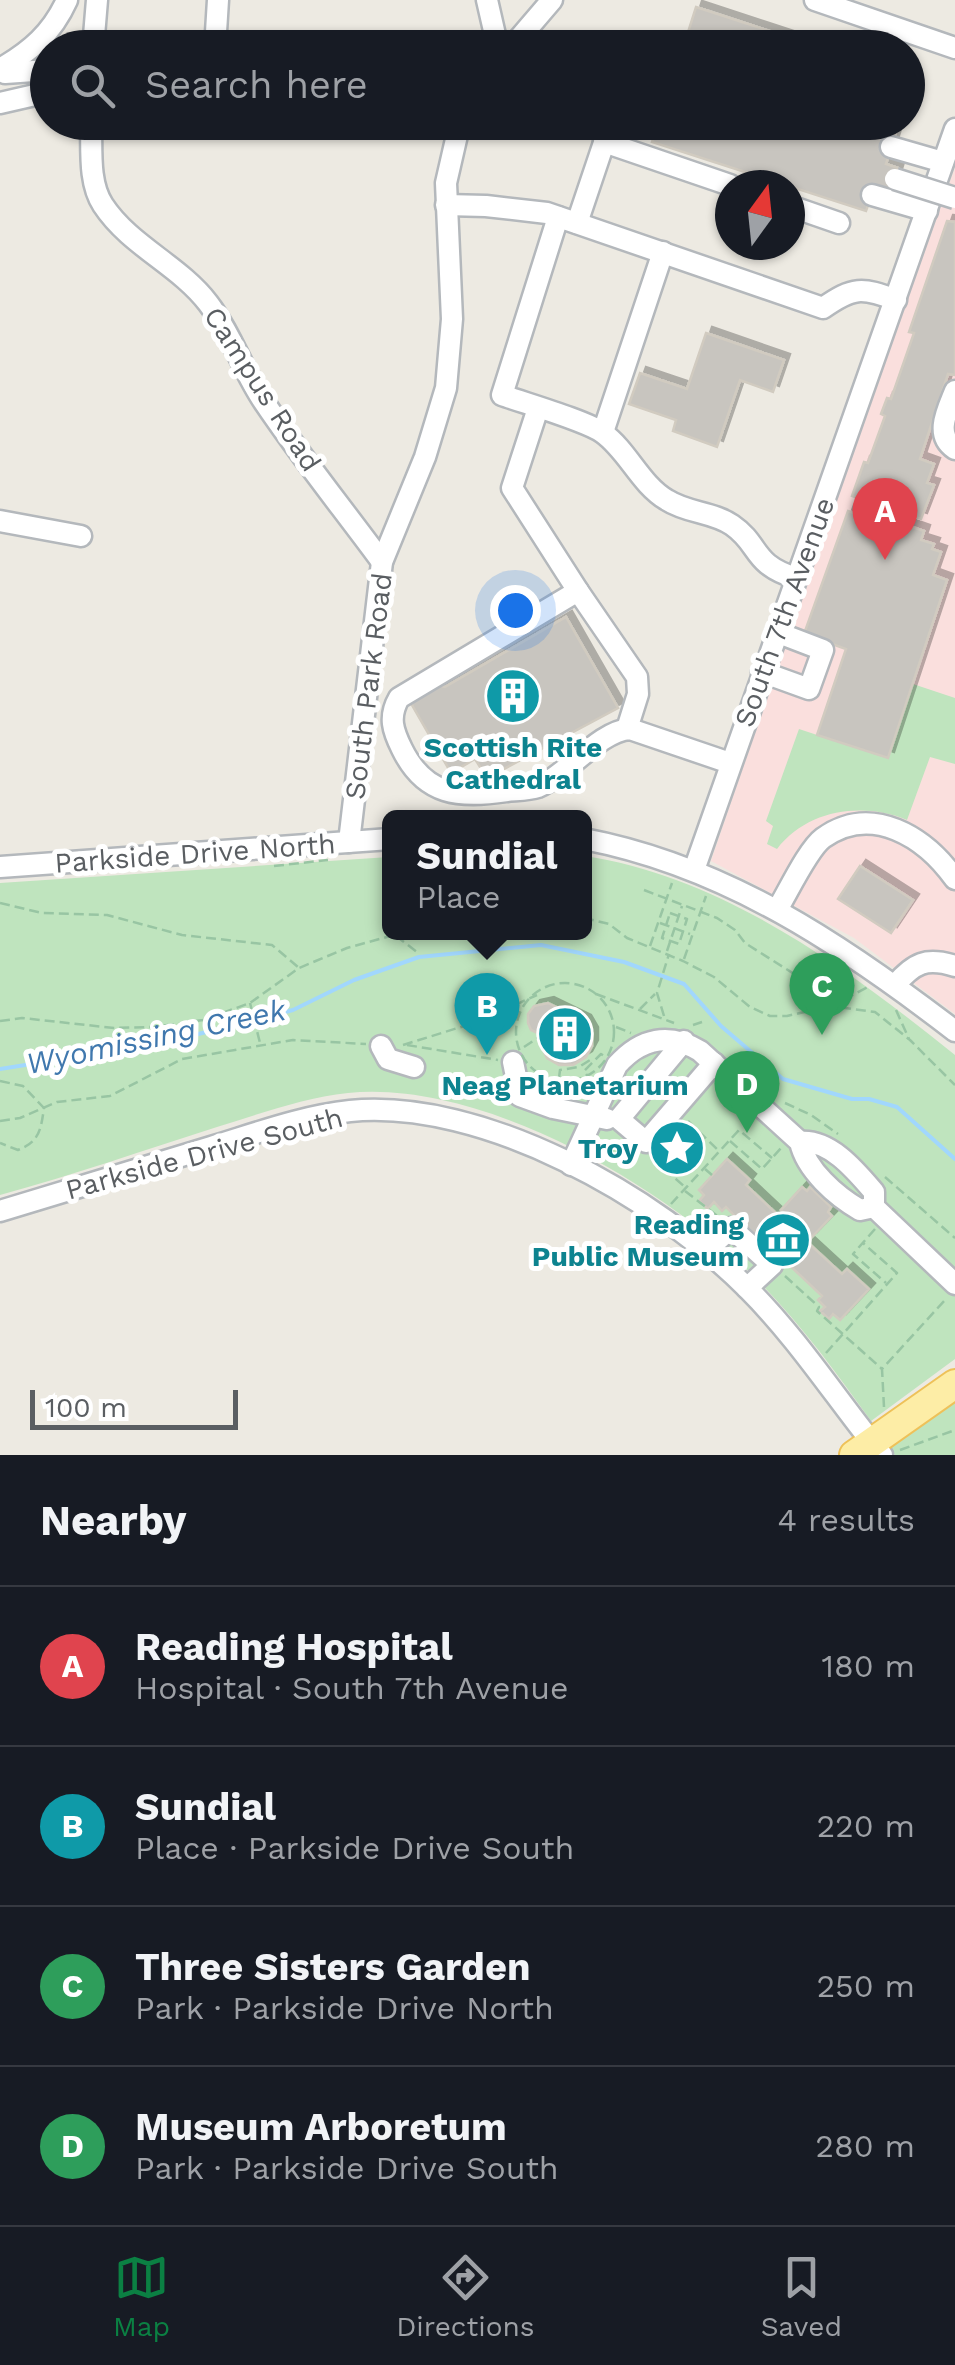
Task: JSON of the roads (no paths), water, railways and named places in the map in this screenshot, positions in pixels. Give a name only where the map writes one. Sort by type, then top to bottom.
[{"type":"main road","points":[[875,1450],[955,1384]]},
{"type":"street","points":[[51,30],[67,0]]},
{"type":"street","points":[[94,30],[97,0]]},
{"type":"street","points":[[216,30],[218,0]]},
{"type":"street","points":[[488,0],[494,30]]},
{"type":"street","points":[[527,30],[552,0]]},
{"type":"street","points":[[815,0],[902,30]]},
{"type":"street","points":[[925,38],[955,48]]},
{"type":"street","points":[[0,72],[30,51]]},
{"type":"street","points":[[0,72],[30,69]]},
{"type":"street","points":[[0,103],[30,96]]},
{"type":"street","name":"South 7th Avenue","points":[[684,873],[730,764],[955,129]]},
{"type":"street","name":"Campus Road","points":[[92,140],[93,176],[100,202],[137,242],[205,299],[266,405],[382,562]]},
{"type":"street","name":"South Park Road","points":[[349,842],[382,562],[425,457],[446,388],[452,319],[446,206],[455,140]]},
{"type":"street","points":[[603,140],[567,220],[502,396],[603,432],[666,500],[727,522],[768,566],[796,578]]},
{"type":"street","points":[[626,140],[715,179]]},
{"type":"street","points":[[891,147],[943,162]]},
{"type":"street","points":[[894,179],[955,198]]},
{"type":"street","points":[[872,195],[927,212]]},
{"type":"street","points":[[805,205],[818,205],[840,222]]},
{"type":"street","points":[[446,206],[498,207],[567,220],[823,308],[856,290],[874,291],[896,300]]},
{"type":"street","points":[[603,432],[663,252]]},
{"type":"street","points":[[955,391],[942,432],[955,449]]},
{"type":"street","points":[[538,408],[512,488],[637,677],[638,694],[626,729],[538,787],[465,794],[444,792],[418,776],[394,735],[392,724],[394,706],[406,691],[578,592]]},
{"type":"street","points":[[0,521],[81,536]]},
{"type":"street","points":[[762,672],[809,689],[823,650],[776,632]]},
{"type":"street","points":[[626,729],[730,764]]},
{"type":"street","points":[[777,910],[820,839],[860,824],[880,824],[914,837],[955,879]]},
{"type":"street","name":"Parkside Drive North","points":[[0,867],[382,840]]},
{"type":"street","points":[[592,840],[614,844],[777,910],[878,973],[955,1032]]},
{"type":"street","points":[[896,986],[910,968],[924,961],[955,966]]},
{"type":"street","points":[[684,1035],[800,1142],[806,1161],[850,1204],[860,1210],[874,1208],[954,1288]]},
{"type":"street","points":[[570,1165],[618,1065],[630,1052],[658,1039],[684,1035]]},
{"type":"street","points":[[618,1119],[684,1035]]},
{"type":"street","points":[[381,1046],[388,1059],[414,1067]]},
{"type":"street","points":[[520,1060],[520,1096],[594,1119],[618,1119],[646,1142],[714,1063]]},
{"type":"street","name":"Parkside Drive South","points":[[0,1211],[290,1123],[352,1111],[406,1110],[462,1120],[504,1134],[570,1165],[668,1223],[706,1251],[747,1288],[810,1361],[875,1450]]},
{"type":"street","points":[[706,1251],[731,1228],[772,1265],[747,1288]]},
{"type":"waterway","name":"Wyomissing Creek","points":[[0,1069],[150,1045],[293,1010],[354,980],[419,957],[541,945],[624,962],[684,984],[721,1026],[783,1079],[897,1107],[955,1159]]},
{"type":"place","name":"Reading Hospital","points":[[885,560]]},
{"type":"place","name":"Scottish Rite Cathedral","points":[[513,696]]},
{"type":"place","name":"Neag Planetarium","points":[[565,1034]]},
{"type":"place","name":"Three Sisters Garden","points":[[822,1035]]},
{"type":"place","name":"Sundial","points":[[487,1055]]},
{"type":"place","name":"Museum Arboretum","points":[[747,1133]]},
{"type":"place","name":"Troy","points":[[677,1148]]},
{"type":"place","name":"Reading Public Museum","points":[[783,1240]]}]
